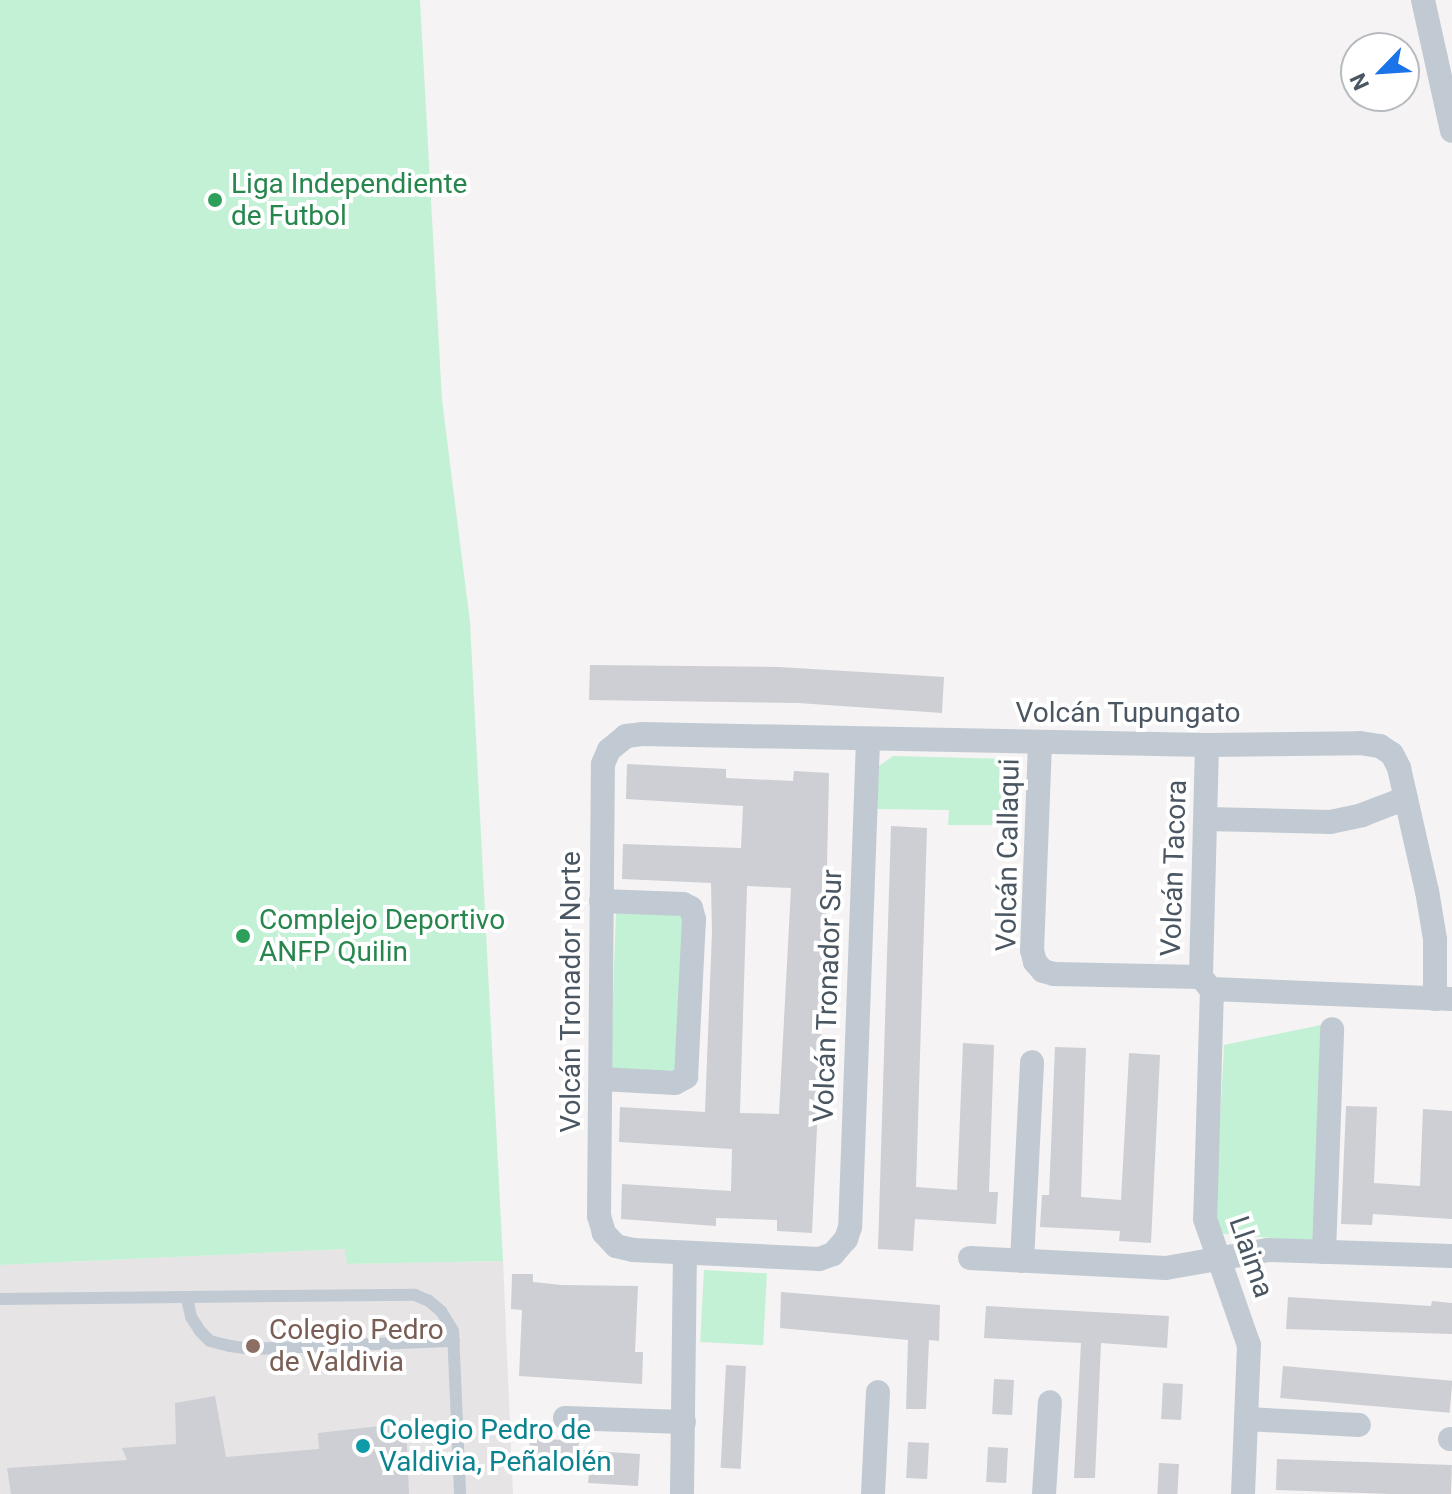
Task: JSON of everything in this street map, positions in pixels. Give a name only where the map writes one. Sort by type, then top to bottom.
[{"type":"street","points":[[1423,0],[1452,131]]},
{"type":"street","name":"Volcán Tupungato","points":[[614,745],[626,736],[642,734],[868,741],[1207,745],[1371,743],[1386,749],[1396,761],[1433,927],[1443,999]]},
{"type":"street","name":"Volcán Tronador Sur","points":[[685,1253],[812,1259],[837,1251],[850,1227],[868,741]]},
{"type":"street","name":"Volcán Callaqui","points":[[1040,743],[1032,950],[1039,967],[1054,974],[1206,983]]},
{"type":"street","name":"Volcán Tronador Norte","points":[[614,745],[603,764],[599,1216],[609,1240],[623,1249],[685,1253]]},
{"type":"street","name":"Volcán Tacora","points":[[1206,983],[1207,745]]},
{"type":"street","points":[[1206,819],[1330,822],[1362,815],[1406,798]]},
{"type":"street","points":[[601,901],[683,904],[691,908],[694,919],[686,1077],[675,1083],[601,1079]]},
{"type":"street","points":[[1206,983],[1443,999]]},
{"type":"street","name":"Llaima","points":[[1206,983],[1204,1205],[1209,1234],[1249,1345],[1243,1494]]},
{"type":"street","points":[[1324,1252],[1332,1029]]},
{"type":"street","points":[[1022,1261],[1032,1062]]},
{"type":"street","points":[[970,1258],[1166,1268],[1268,1250],[1452,1256]]},
{"type":"street","points":[[682,1494],[685,1253]]},
{"type":"street","points":[[873,1494],[878,1392]]},
{"type":"street","points":[[1044,1494],[1050,1402]]},
{"type":"street","points":[[565,1418],[684,1422]]},
{"type":"street","points":[[1246,1419],[1359,1425]]},
{"type":"lane","points":[[0,1299],[415,1295],[441,1311],[453,1331],[460,1494]]},
{"type":"lane","points":[[187,1298],[191,1317],[200,1331],[210,1341],[230,1346],[251,1349],[454,1341]]},
{"type":"shaded area","name":"Colegio Pedro de Valdivia","points":[[346,1249],[347,1264],[503,1261],[513,1494],[0,1494],[0,1265]]},
{"type":"green space","name":"Complejo Deportivo ANFP Quilin","points":[[0,0],[420,0],[442,400],[470,622],[503,1261],[347,1264],[345,1249],[0,1265]]},
{"type":"green space","points":[[893,756],[1010,759],[1009,825],[948,825],[949,810],[876,809],[879,766]]},
{"type":"green space","points":[[616,911],[683,913],[677,1075],[610,1073]]},
{"type":"green space","points":[[1321,1025],[1318,1242],[1214,1233],[1224,1045]]},
{"type":"green space","points":[[704,1270],[767,1273],[763,1345],[700,1342]]},
{"type":"building","points":[[590,665],[779,667],[944,677],[942,713],[798,703],[589,700]]},
{"type":"building","points":[[627,764],[726,769],[726,778],[793,781],[794,771],[829,773],[825,959],[812,1233],[777,1231],[777,1220],[716,1218],[716,1226],[621,1219],[622,1184],[731,1191],[732,1149],[619,1142],[620,1107],[705,1112],[712,932],[711,883],[622,879],[623,844],[741,848],[743,806],[626,799]],"holes":[[[747,886],[791,888],[779,1114],[740,1113]]]},
{"type":"building","points":[[891,826],[927,828],[916,1187],[957,1190],[963,1043],[994,1045],[989,1192],[998,1192],[996,1224],[915,1219],[913,1251],[878,1249]]},
{"type":"building","points":[[1055,1047],[1086,1048],[1081,1197],[1121,1200],[1129,1053],[1160,1055],[1151,1243],[1119,1241],[1120,1231],[1040,1227],[1042,1195],[1049,1195]]},
{"type":"building","points":[[1346,1106],[1377,1107],[1374,1183],[1420,1186],[1423,1109],[1452,1111],[1452,1219],[1373,1214],[1372,1225],[1341,1224]]},
{"type":"building","points":[[512,1274],[533,1274],[533,1282],[562,1285],[638,1286],[635,1352],[643,1352],[642,1384],[519,1376],[522,1310],[511,1309]]},
{"type":"building","points":[[781,1292],[940,1305],[939,1341],[929,1340],[926,1409],[906,1409],[908,1340],[780,1328]]},
{"type":"building","points":[[1288,1297],[1431,1306],[1432,1301],[1452,1303],[1452,1334],[1286,1329]]},
{"type":"building","points":[[986,1306],[1169,1316],[1167,1348],[1101,1343],[1095,1478],[1074,1478],[1081,1343],[984,1338]]},
{"type":"building","points":[[726,1365],[746,1366],[741,1469],[721,1468]]},
{"type":"building","points":[[1283,1366],[1452,1381],[1450,1413],[1280,1398]]},
{"type":"building","points":[[994,1379],[1014,1380],[1012,1415],[992,1414]]},
{"type":"building","points":[[1163,1383],[1183,1384],[1181,1420],[1161,1419]]},
{"type":"building","name":"Colegio Pedro de Valdivia, Peñalolén","points":[[215,1396],[226,1457],[319,1449],[318,1433],[406,1423],[409,1494],[11,1494],[7,1468],[127,1460],[122,1448],[176,1444],[175,1403]]},
{"type":"building","points":[[530,1438],[579,1441],[578,1450],[640,1454],[638,1486],[588,1483],[589,1473],[527,1469]]},
{"type":"building","points":[[908,1442],[929,1443],[927,1479],[906,1478]]},
{"type":"building","points":[[988,1447],[1008,1448],[1006,1483],[986,1482]]},
{"type":"building","points":[[1277,1459],[1452,1465],[1451,1494],[1276,1490]]},
{"type":"building","points":[[1159,1463],[1179,1464],[1177,1494],[1157,1494]]},
{"type":"place","name":"Liga Independiente de Futbol","points":[[215,200]]},
{"type":"place","name":"Complejo Deportivo ANFP Quilin","points":[[243,936]]},
{"type":"place","name":"Colegio Pedro de Valdivia","points":[[253,1346]]},
{"type":"place","name":"Colegio Pedro de Valdivia, Peñalolén","points":[[363,1446]]}]
